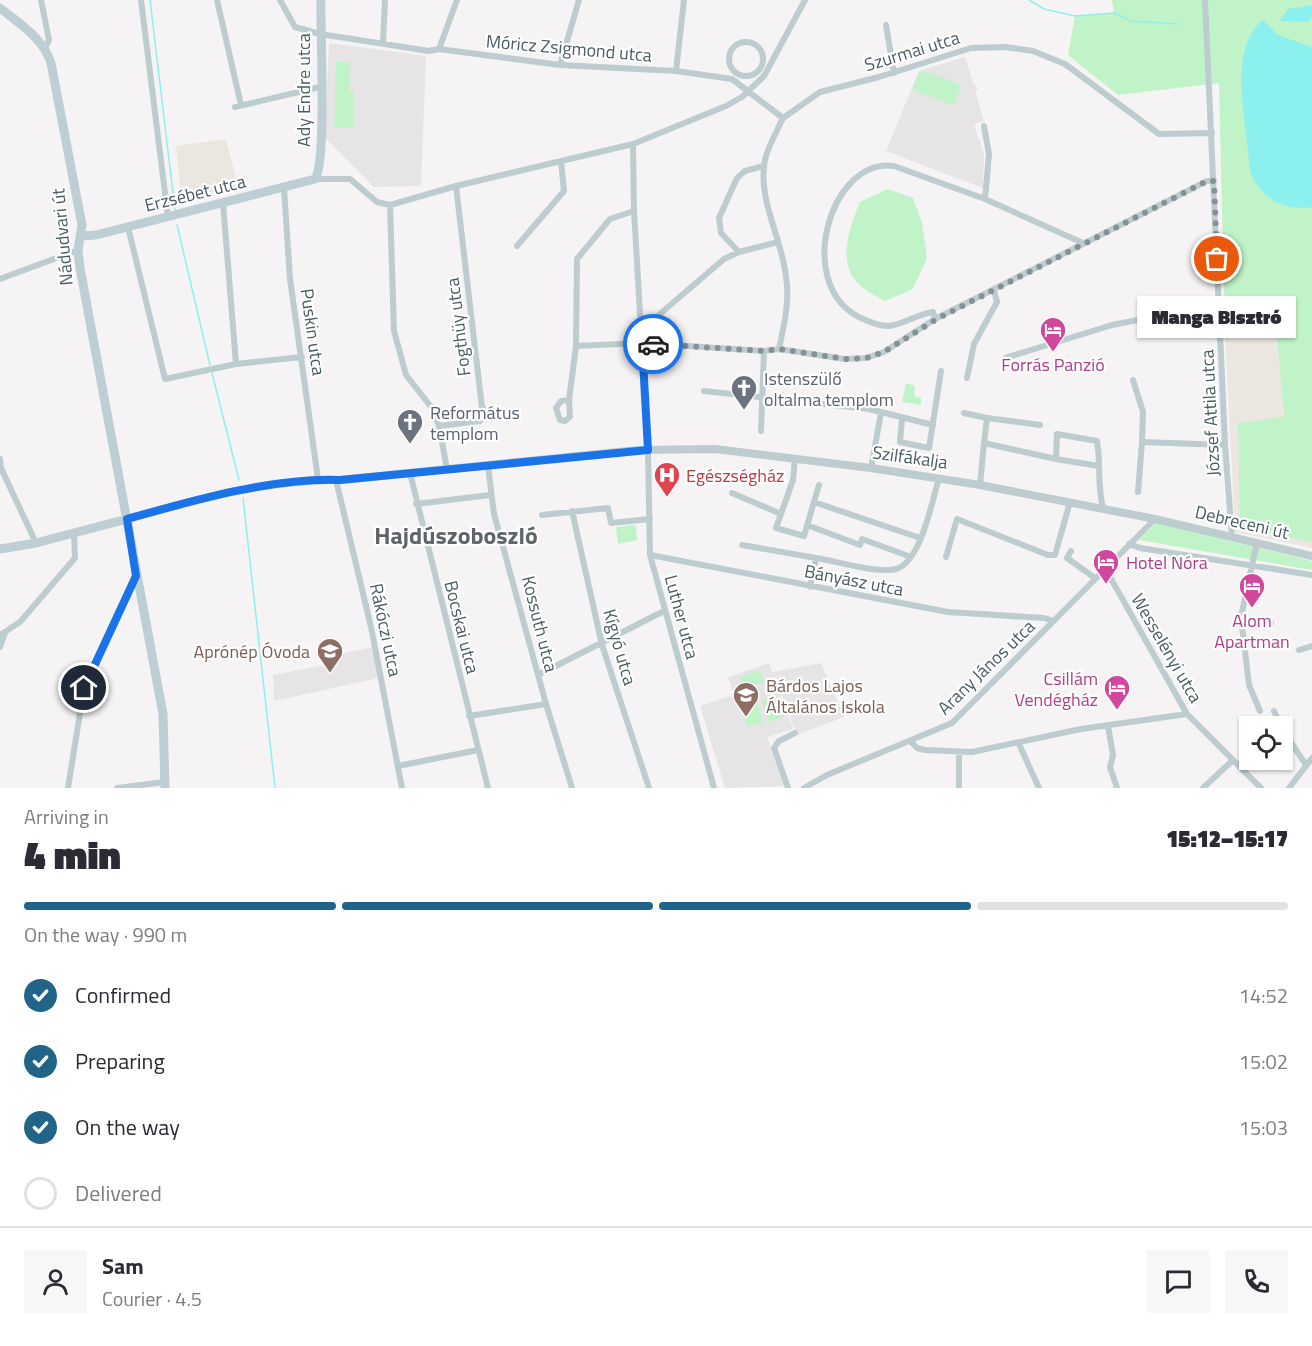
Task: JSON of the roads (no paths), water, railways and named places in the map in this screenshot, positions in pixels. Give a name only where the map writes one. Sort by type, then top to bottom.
[{"type":"main road","name":"Ady Endre utca","points":[[315,179],[319,170],[321,0]]},
{"type":"main road","points":[[0,8],[45,48]]},
{"type":"main road","name":"Nádudvari út","points":[[45,48],[51,63],[67,141],[81,236],[78,250],[136,576],[164,714],[165,785]]},
{"type":"main road","name":"Erzsébet utca","points":[[81,236],[128,227],[315,179]]},
{"type":"main road","points":[[0,549],[36,543],[127,519]]},
{"type":"street","points":[[41,0],[49,40],[45,48]]},
{"type":"street","points":[[141,0],[168,217]]},
{"type":"street","points":[[217,0],[238,106],[320,87]]},
{"type":"street","name":"Móricz Zsigmond utca","points":[[280,0],[295,27],[320,34],[429,51],[439,49],[560,65],[734,76],[783,118]]},
{"type":"street","points":[[383,43],[385,0]]},
{"type":"street","points":[[439,49],[457,0]]},
{"type":"street","points":[[560,65],[579,0]]},
{"type":"street","points":[[676,71],[684,0]]},
{"type":"street","points":[[315,179],[350,179],[377,202],[390,205],[456,186],[633,144],[726,106],[750,91],[771,66],[805,0]]},
{"type":"street","name":"József Attila utca","points":[[1205,0],[1225,445],[1232,537]]},
{"type":"street","points":[[886,25],[894,73]]},
{"type":"street","points":[[745,42],[756,45],[763,57],[759,69],[748,76],[734,76],[729,60],[732,49],[745,42]]},
{"type":"street","name":"Szurmai utca","points":[[783,118],[820,92],[894,73],[970,48],[1005,47],[1034,51],[1065,64],[1159,134],[1212,133]]},
{"type":"street","points":[[779,349],[785,317],[787,286],[765,194],[764,166],[766,155],[783,118]]},
{"type":"street","points":[[984,126],[989,154],[985,199]]},
{"type":"street","name":"Luther utca","points":[[633,144],[634,211],[648,450],[650,555],[714,788]]},
{"type":"street","points":[[517,246],[564,191],[561,161]]},
{"type":"street","points":[[935,320],[933,312],[890,326],[857,316],[843,306],[825,275],[822,263],[828,224],[845,187],[868,172],[886,165],[985,199],[1083,243]]},
{"type":"street","points":[[739,252],[721,233],[718,218],[737,178],[745,171],[764,166]]},
{"type":"street","points":[[576,346],[642,343],[764,351],[779,349],[845,359],[866,358],[884,352],[935,320],[1083,243],[1207,181],[1214,181]]},
{"type":"street","name":"Fogthüy utca","points":[[456,186],[483,409]]},
{"type":"street","name":"Puskin utca","points":[[284,188],[290,279],[318,479]]},
{"type":"street","points":[[223,203],[236,364]]},
{"type":"street","points":[[390,205],[394,331],[406,375],[432,408],[439,426],[447,469]]},
{"type":"street","points":[[568,400],[576,346],[577,259],[610,219],[634,211]]},
{"type":"street","points":[[128,227],[165,379],[236,364],[302,357]]},
{"type":"street","points":[[654,319],[716,265],[739,252],[778,242]]},
{"type":"street","points":[[0,279],[78,250]]},
{"type":"street","points":[[967,378],[974,344],[997,302],[994,291]]},
{"type":"street","points":[[1005,358],[1112,325],[1219,304]]},
{"type":"street","points":[[761,431],[764,351]]},
{"type":"street","points":[[902,419],[900,442],[929,448],[941,371]]},
{"type":"street","points":[[1133,380],[1143,412],[1138,492]]},
{"type":"street","points":[[704,390],[869,409],[933,425]]},
{"type":"street","points":[[439,426],[480,422],[483,419],[483,409],[496,409]]},
{"type":"street","points":[[872,468],[881,413]]},
{"type":"street","points":[[964,414],[1040,425]]},
{"type":"street","points":[[980,485],[987,418]]},
{"type":"street","points":[[1056,459],[1057,434],[1097,441],[1100,466],[1098,488],[1102,508]]},
{"type":"street","points":[[1142,442],[1225,445]]},
{"type":"street","points":[[984,443],[1100,466]]},
{"type":"street","name":"Szilfákalja","points":[[127,519],[204,498],[318,479],[338,480],[648,450],[701,448],[795,458],[939,478],[1165,521]]},
{"type":"street","points":[[795,458],[793,480],[776,528],[804,536],[819,485]]},
{"type":"street","points":[[0,459],[1,468],[36,543]]},
{"type":"street","name":"Kossuth utca","points":[[488,466],[489,495],[546,704],[572,788]]},
{"type":"street","name":"Bocskai utca","points":[[410,473],[488,788]]},
{"type":"street","points":[[742,545],[883,570],[897,569],[911,557],[921,538],[939,478]]},
{"type":"street","name":"Rákóczi utca","points":[[338,480],[376,648],[402,788]]},
{"type":"street","points":[[732,493],[781,514]]},
{"type":"street","points":[[416,504],[489,495]]},
{"type":"street","points":[[814,502],[921,538]]},
{"type":"street","points":[[946,557],[957,519],[1048,555],[1055,555],[1071,502]]},
{"type":"street","points":[[542,514],[608,508],[611,523],[650,519]]},
{"type":"street","name":"Kígyó utca","points":[[572,512],[602,645],[649,788]]},
{"type":"street","name":"Arany János utca","points":[[804,788],[827,775],[944,728],[959,717],[1155,519]]},
{"type":"street","name":"Debreceni út","points":[[1165,521],[1312,556]]},
{"type":"street","points":[[807,525],[860,545],[862,539],[911,557]]},
{"type":"street","points":[[0,647],[2,634],[21,622],[75,558],[74,533]]},
{"type":"street","points":[[1257,542],[1241,620],[1249,685],[1260,711]]},
{"type":"street","points":[[1129,544],[1140,548],[1312,575]]},
{"type":"street","points":[[1071,551],[1067,558],[1095,578]]},
{"type":"street","name":"Bányász utca","points":[[650,555],[948,612],[1044,618],[1054,621]]},
{"type":"street","points":[[810,587],[816,558]]},
{"type":"street","name":"Wesselényi utca","points":[[1105,568],[1187,714],[1261,788]]},
{"type":"street","points":[[68,788],[84,688],[136,576]]},
{"type":"street","points":[[538,675],[602,645],[664,611]]},
{"type":"street","points":[[1241,620],[1271,623]]},
{"type":"street","points":[[1299,650],[1312,646]]},
{"type":"street","points":[[469,716],[546,704]]},
{"type":"street","points":[[1274,711],[1276,716]]},
{"type":"street","points":[[911,742],[917,748],[925,750],[972,752],[1108,726],[1187,714]]},
{"type":"street","points":[[1108,726],[1113,755],[1110,767],[1117,788]]},
{"type":"street","points":[[788,788],[774,748],[779,741],[795,733]]},
{"type":"street","points":[[1019,744],[1039,788]]},
{"type":"street","points":[[1293,744],[1306,765]]},
{"type":"street","points":[[398,766],[478,750]]},
{"type":"street","points":[[959,752],[960,788]]},
{"type":"street","points":[[1289,788],[1312,758]]},
{"type":"street","points":[[1203,788],[1233,760]]},
{"type":"street","points":[[117,788],[165,785]]},
{"type":"water","points":[[1312,5],[1312,17],[1308,22],[1280,21],[1288,9]]},
{"type":"water","points":[[1263,20],[1278,35],[1312,47],[1312,207],[1294,208],[1271,199],[1259,188],[1251,171],[1242,95],[1243,61],[1246,45],[1253,31]]},
{"type":"waterway","points":[[150,0],[175,210]]},
{"type":"waterway","points":[[1029,0],[1044,9],[1075,16],[1114,13],[1131,21],[1178,24]]},
{"type":"waterway","points":[[177,225],[210,365]]},
{"type":"waterway","points":[[212,373],[239,480]]},
{"type":"waterway","points":[[243,498],[275,788]]},
{"type":"place","name":"Manga Bisztró","points":[[1217,259]]},
{"type":"place","name":"Forrás Panzió","points":[[1053,353]]},
{"type":"place","name":"Istenszülő oltalma templom","points":[[744,411]]},
{"type":"place","name":"Református templom","points":[[410,445]]},
{"type":"place","name":"Egészségház","points":[[667,498]]},
{"type":"place","name":"Hotel Nóra","points":[[1106,585]]},
{"type":"place","name":"Alom Apartman","points":[[1252,609]]},
{"type":"place","name":"Aprónép Óvoda","points":[[330,674]]},
{"type":"place","name":"Csillám Vendégház","points":[[1117,711]]},
{"type":"place","name":"Bárdos Lajos Általános Iskola","points":[[746,718]]},
{"type":"district","name":"Hajdúszoboszló","points":[[456,535]]}]
